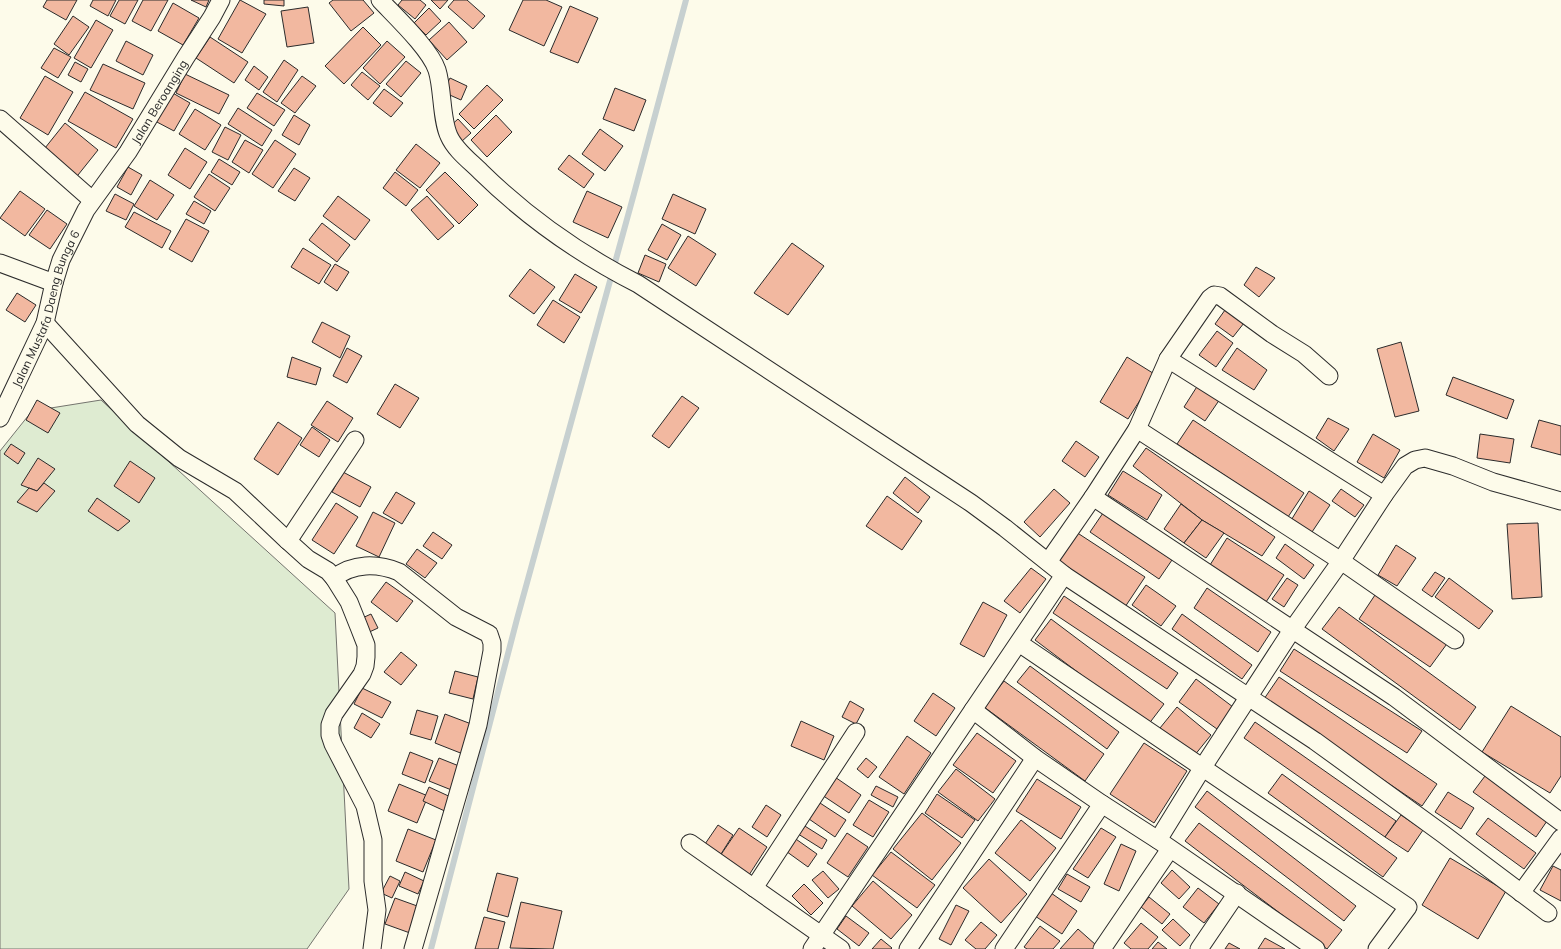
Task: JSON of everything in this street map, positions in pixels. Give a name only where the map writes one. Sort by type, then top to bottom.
[{"type":"street","name":"Jalan Beroanging","points":[[92,200],[128,152],[221,0]]},
{"type":"street","points":[[380,0],[426,50],[433,61],[437,71],[447,130],[453,143],[463,155],[517,206],[555,234],[619,275],[638,284],[971,503],[1064,575],[1315,741],[1548,913]]},
{"type":"street","points":[[0,120],[92,200]]},
{"type":"street","name":"Jalan Mustafa Daeng Bunga 6","points":[[0,418],[19,382],[45,323],[54,283],[62,260],[92,200]]},
{"type":"street","points":[[0,263],[54,283]]},
{"type":"street","points":[[1048,562],[1093,497],[1137,429],[1168,359],[1210,298],[1217,295],[1272,334],[1304,354],[1329,376]]},
{"type":"street","points":[[45,323],[137,424],[179,458],[235,491],[308,559],[328,571],[349,602],[366,645],[365,666],[362,674],[334,714],[330,725],[330,735],[333,744],[365,806],[374,840],[373,881],[377,910],[372,949]]},
{"type":"street","points":[[1168,359],[1384,495]]},
{"type":"street","points":[[1137,429],[1341,561],[1455,640]]},
{"type":"street","points":[[288,541],[355,440]]},
{"type":"street","points":[[1102,949],[1164,844],[1202,767],[1292,630],[1341,561],[1384,495],[1405,466],[1415,460],[1425,458],[1453,466],[1494,482],[1561,501]]},
{"type":"street","points":[[1093,497],[1394,697],[1561,822]]},
{"type":"street","points":[[334,578],[342,572],[363,566],[378,566],[399,572],[456,617],[488,634],[492,643],[489,670],[478,725],[413,949]]},
{"type":"street","points":[[812,949],[1064,575]]},
{"type":"street","points":[[1019,643],[1408,907],[1377,949]]},
{"type":"street","points":[[973,710],[1035,758],[1236,893],[1306,946]]},
{"type":"street","points":[[754,888],[856,732]]},
{"type":"street","points":[[908,949],[1035,758]]},
{"type":"street","points":[[1004,949],[1102,804]]},
{"type":"street","points":[[1521,893],[1561,838]]},
{"type":"street","points":[[690,843],[841,949]]},
{"type":"street","points":[[1199,949],[1236,893]]},
{"type":"green space","points":[[101,400],[335,613],[349,889],[307,949],[0,949],[0,451],[32,411]]},
{"type":"building","points":[[47,0],[77,0],[66,20],[43,7]]},
{"type":"building","points":[[93,0],[116,0],[108,16],[90,6]]},
{"type":"building","points":[[119,0],[138,0],[125,24],[110,16]]},
{"type":"building","points":[[143,0],[168,0],[151,31],[132,21]]},
{"type":"building","points":[[191,0],[209,0],[206,7]]},
{"type":"building","points":[[240,0],[266,14],[242,53],[218,39]]},
{"type":"building","points":[[264,0],[284,0],[284,6],[264,4]]},
{"type":"building","points":[[333,0],[363,0],[374,13],[351,31],[329,3]]},
{"type":"building","points":[[402,0],[420,0],[426,5],[415,19],[398,5]]},
{"type":"building","points":[[431,0],[448,0],[440,9]]},
{"type":"building","points":[[454,0],[467,0],[485,16],[473,29],[448,7]]},
{"type":"building","points":[[523,0],[546,0],[562,7],[544,46],[509,30]]},
{"type":"building","points":[[173,3],[199,18],[183,45],[158,31]]},
{"type":"building","points":[[570,6],[598,18],[578,63],[550,52]]},
{"type":"building","points":[[308,7],[314,43],[287,47],[281,11]]},
{"type":"building","points":[[429,8],[441,21],[426,35],[414,23]]},
{"type":"building","points":[[73,16],[89,27],[69,55],[54,44]]},
{"type":"building","points":[[96,20],[113,30],[91,68],[74,58]]},
{"type":"building","points":[[449,22],[467,42],[447,60],[429,40]]},
{"type":"building","points":[[363,27],[381,45],[344,84],[325,66]]},
{"type":"building","points":[[210,37],[248,62],[234,83],[196,58]]},
{"type":"building","points":[[126,41],[153,55],[143,75],[116,61]]},
{"type":"building","points":[[387,41],[405,57],[380,84],[363,68]]},
{"type":"building","points":[[54,48],[71,57],[58,78],[41,68]]},
{"type":"building","points":[[284,60],[298,70],[277,102],[263,92]]},
{"type":"building","points":[[406,61],[421,73],[401,97],[386,84]]},
{"type":"building","points":[[75,62],[88,69],[81,82],[68,75]]},
{"type":"building","points":[[103,64],[145,83],[133,109],[90,90]]},
{"type":"building","points":[[254,66],[268,77],[259,90],[245,80]]},
{"type":"building","points":[[362,72],[380,86],[368,100],[351,85]]},
{"type":"building","points":[[185,74],[229,95],[219,114],[176,93]]},
{"type":"building","points":[[45,76],[73,92],[48,135],[20,118]]},
{"type":"building","points":[[302,76],[316,86],[295,113],[281,103]]},
{"type":"building","points":[[450,78],[467,86],[461,100],[443,92]]},
{"type":"building","points":[[487,85],[503,100],[474,129],[459,114]]},
{"type":"building","points":[[615,88],[646,100],[634,131],[603,119]]},
{"type":"building","points":[[384,89],[403,103],[391,117],[373,103]]},
{"type":"building","points":[[85,92],[133,119],[116,148],[68,121]]},
{"type":"building","points":[[171,92],[190,103],[174,131],[155,121]]},
{"type":"building","points":[[257,93],[285,110],[274,126],[247,108]]},
{"type":"building","points":[[238,108],[272,130],[262,146],[228,124]]},
{"type":"building","points":[[195,109],[221,125],[205,150],[179,134]]},
{"type":"building","points":[[294,115],[310,125],[299,145],[282,135]]},
{"type":"building","points":[[496,115],[512,132],[487,157],[471,140]]},
{"type":"building","points":[[458,119],[471,133],[461,142],[448,128]]},
{"type":"building","points":[[65,123],[98,150],[74,180],[41,153]]},
{"type":"building","points":[[225,127],[241,135],[228,160],[212,152]]},
{"type":"building","points":[[600,129],[623,146],[605,171],[582,154]]},
{"type":"building","points":[[245,140],[263,150],[249,173],[232,162]]},
{"type":"building","points":[[275,140],[296,154],[273,188],[252,174]]},
{"type":"building","points":[[416,144],[440,163],[420,188],[396,170]]},
{"type":"building","points":[[185,148],[207,162],[190,189],[168,175]]},
{"type":"building","points":[[569,155],[594,174],[584,188],[558,169]]},
{"type":"building","points":[[219,159],[240,172],[232,185],[211,172]]},
{"type":"building","points":[[128,167],[142,175],[131,195],[117,187]]},
{"type":"building","points":[[294,168],[310,178],[295,201],[278,191]]},
{"type":"building","points":[[395,172],[418,190],[406,206],[383,188]]},
{"type":"building","points":[[445,172],[478,205],[459,224],[426,190]]},
{"type":"building","points":[[209,174],[230,188],[215,211],[194,197]]},
{"type":"building","points":[[150,180],[174,195],[157,220],[134,206]]},
{"type":"building","points":[[20,191],[45,209],[25,236],[0,218]]},
{"type":"building","points":[[587,191],[622,207],[608,238],[573,222]]},
{"type":"building","points":[[115,194],[134,204],[126,220],[106,211]]},
{"type":"building","points":[[673,194],[706,209],[695,234],[662,219]]},
{"type":"building","points":[[338,196],[370,220],[355,240],[323,216]]},
{"type":"building","points":[[427,196],[454,226],[438,240],[411,210]]},
{"type":"building","points":[[194,201],[211,211],[204,224],[186,214]]},
{"type":"building","points":[[47,210],[67,224],[50,249],[29,235]]},
{"type":"building","points":[[134,212],[171,231],[162,248],[125,227]]},
{"type":"building","points":[[186,219],[209,231],[192,262],[169,249]]},
{"type":"building","points":[[322,223],[350,245],[337,262],[309,240]]},
{"type":"building","points":[[662,224],[681,235],[667,260],[648,250]]},
{"type":"building","points":[[688,236],[716,254],[696,286],[668,268]]},
{"type":"building","points":[[792,243],[824,266],[788,315],[754,293]]},
{"type":"building","points":[[303,248],[331,265],[319,284],[291,267]]},
{"type":"building","points":[[645,255],[666,264],[659,282],[638,273]]},
{"type":"building","points":[[335,264],[349,272],[337,291],[324,282]]},
{"type":"building","points":[[1256,267],[1275,278],[1259,297],[1244,285]]},
{"type":"building","points":[[530,269],[555,287],[534,314],[509,296]]},
{"type":"building","points":[[575,274],[597,287],[581,313],[559,300]]},
{"type":"building","points":[[17,293],[36,305],[25,322],[6,310]]},
{"type":"building","points":[[553,300],[580,317],[564,343],[537,325]]},
{"type":"building","points":[[1225,310],[1244,323],[1233,337],[1215,324]]},
{"type":"building","points":[[322,322],[350,336],[340,358],[312,342]]},
{"type":"building","points":[[1217,331],[1233,343],[1216,367],[1199,355]]},
{"type":"building","points":[[1401,342],[1419,411],[1395,417],[1377,349]]},
{"type":"building","points":[[347,348],[362,356],[347,383],[333,376]]},
{"type":"building","points":[[1237,348],[1267,370],[1254,390],[1222,370]]},
{"type":"building","points":[[292,357],[321,368],[316,385],[287,377]]},
{"type":"building","points":[[1127,357],[1156,375],[1128,419],[1100,402]]},
{"type":"building","points":[[1453,377],[1514,400],[1507,419],[1446,395]]},
{"type":"building","points":[[395,384],[419,398],[400,428],[377,414]]},
{"type":"building","points":[[1198,385],[1220,399],[1205,421],[1184,407]]},
{"type":"building","points":[[682,396],[699,408],[669,448],[652,436]]},
{"type":"building","points":[[37,400],[60,413],[48,433],[26,420]]},
{"type":"building","points":[[327,401],[353,418],[338,442],[311,425]]},
{"type":"building","points":[[1328,418],[1349,429],[1334,451],[1316,438]]},
{"type":"building","points":[[1193,420],[1304,493],[1288,517],[1177,444]]},
{"type":"building","points":[[1539,420],[1561,426],[1561,455],[1531,447]]},
{"type":"building","points":[[278,422],[302,438],[278,475],[254,459]]},
{"type":"building","points":[[312,427],[330,440],[319,457],[300,445]]},
{"type":"building","points":[[1373,434],[1400,450],[1384,478],[1357,462]]},
{"type":"building","points":[[1480,434],[1514,439],[1510,463],[1477,458]]},
{"type":"building","points":[[1076,441],[1099,457],[1085,477],[1062,461]]},
{"type":"building","points":[[11,444],[25,453],[18,464],[4,454]]},
{"type":"building","points":[[1146,448],[1275,537],[1262,556],[1202,520],[1133,466]]},
{"type":"building","points":[[38,458],[55,469],[37,491],[21,485]]},
{"type":"building","points":[[130,461],[155,478],[139,503],[114,486]]},
{"type":"building","points":[[1123,471],[1162,495],[1147,520],[1108,495]]},
{"type":"building","points":[[343,472],[371,487],[360,507],[332,492]]},
{"type":"building","points":[[905,477],[930,497],[918,513],[893,493]]},
{"type":"building","points":[[44,483],[55,491],[37,512],[17,502],[29,488],[37,491]]},
{"type":"building","points":[[1054,489],[1070,503],[1040,537],[1024,522]]},
{"type":"building","points":[[1341,489],[1364,505],[1355,517],[1332,501]]},
{"type":"building","points":[[1309,491],[1330,505],[1310,535],[1290,522]]},
{"type":"building","points":[[396,492],[415,503],[402,524],[383,513]]},
{"type":"building","points":[[887,496],[922,521],[902,550],[866,526]]},
{"type":"building","points":[[97,498],[130,521],[118,531],[88,511]]},
{"type":"building","points":[[336,503],[358,517],[334,554],[312,540]]},
{"type":"building","points":[[1181,504],[1202,520],[1184,543],[1164,529]]},
{"type":"building","points":[[373,512],[395,523],[379,557],[356,546]]},
{"type":"building","points":[[1103,513],[1172,560],[1159,579],[1090,532]]},
{"type":"building","points":[[1202,520],[1224,533],[1206,558],[1184,543]]},
{"type":"building","points":[[1538,523],[1542,597],[1512,599],[1507,524]]},
{"type":"building","points":[[433,532],[452,545],[442,559],[423,546]]},
{"type":"building","points":[[1076,532],[1145,577],[1125,607],[1057,562]]},
{"type":"building","points":[[1227,538],[1284,575],[1266,602],[1210,565]]},
{"type":"building","points":[[1285,544],[1314,565],[1304,579],[1276,558]]},
{"type":"building","points":[[1396,545],[1416,558],[1397,586],[1378,575]]},
{"type":"building","points":[[417,549],[437,563],[425,578],[406,564]]},
{"type":"building","points":[[1031,568],[1046,579],[1020,613],[1004,601]]},
{"type":"building","points":[[1435,572],[1445,578],[1432,597],[1422,590]]},
{"type":"building","points":[[1287,578],[1298,585],[1284,607],[1272,599]]},
{"type":"building","points":[[1449,578],[1493,611],[1479,629],[1435,597]]},
{"type":"building","points":[[386,582],[413,601],[397,622],[371,602]]},
{"type":"building","points":[[1146,585],[1176,606],[1161,626],[1132,605]]},
{"type":"building","points":[[1207,588],[1271,632],[1258,652],[1194,608]]},
{"type":"building","points":[[1377,592],[1449,641],[1430,667],[1359,619]]},
{"type":"building","points":[[1064,596],[1178,673],[1167,689],[1053,613]]},
{"type":"building","points":[[983,602],[1007,615],[984,657],[960,644]]},
{"type":"building","points":[[1339,607],[1476,707],[1460,730],[1322,629]]},
{"type":"building","points":[[371,614],[378,628],[365,634],[358,620]]},
{"type":"building","points":[[1182,614],[1252,665],[1242,679],[1172,629]]},
{"type":"building","points":[[1051,619],[1164,704],[1148,725],[1035,640]]},
{"type":"building","points":[[1294,649],[1422,731],[1407,753],[1280,671]]},
{"type":"building","points":[[401,652],[417,665],[401,685],[384,672]]},
{"type":"building","points":[[1030,666],[1119,732],[1107,749],[1017,682]]},
{"type":"building","points":[[455,671],[478,677],[473,699],[449,693]]},
{"type":"building","points":[[1279,677],[1437,784],[1422,806],[1264,699]]},
{"type":"building","points":[[1196,679],[1233,707],[1217,729],[1179,702]]},
{"type":"building","points":[[1004,681],[1104,754],[1085,781],[984,707]]},
{"type":"building","points":[[362,688],[391,702],[382,718],[354,704]]},
{"type":"building","points":[[933,693],[955,708],[936,736],[914,721]]},
{"type":"building","points":[[850,701],[864,709],[856,724],[842,717]]},
{"type":"building","points":[[1511,706],[1561,737],[1561,776],[1550,793],[1482,752]]},
{"type":"building","points":[[1177,707],[1211,735],[1194,756],[1160,728]]},
{"type":"building","points":[[417,710],[438,716],[431,740],[410,734]]},
{"type":"building","points":[[362,713],[380,724],[371,738],[354,728]]},
{"type":"building","points":[[445,714],[474,725],[463,754],[435,743]]},
{"type":"building","points":[[801,721],[834,736],[824,760],[791,746]]},
{"type":"building","points":[[1255,722],[1396,821],[1385,837],[1244,738]]},
{"type":"building","points":[[977,733],[1016,761],[993,793],[953,765]]},
{"type":"building","points":[[907,736],[931,753],[904,794],[879,777]]},
{"type":"building","points":[[1144,743],[1187,771],[1154,823],[1110,794]]},
{"type":"building","points":[[410,752],[433,761],[425,783],[402,774]]},
{"type":"building","points":[[439,758],[464,768],[454,791],[429,781]]},
{"type":"building","points":[[866,758],[877,767],[868,778],[857,769]]},
{"type":"building","points":[[956,769],[995,799],[978,821],[938,792]]},
{"type":"building","points":[[1282,774],[1397,858],[1383,877],[1268,793]]},
{"type":"building","points":[[832,775],[861,795],[849,813],[819,793]]},
{"type":"building","points":[[1485,776],[1547,821],[1536,837],[1473,792]]},
{"type":"building","points":[[1037,779],[1081,807],[1061,839],[1016,811]]},
{"type":"building","points":[[399,784],[428,796],[417,823],[388,811]]},
{"type":"building","points":[[876,786],[898,797],[893,807],[871,795]]},
{"type":"building","points":[[429,787],[455,799],[449,813],[423,801]]},
{"type":"building","points":[[1207,791],[1356,906],[1344,921],[1195,807]]},
{"type":"building","points":[[1448,792],[1474,808],[1461,829],[1435,812]]},
{"type":"building","points":[[937,794],[975,820],[962,838],[925,813]]},
{"type":"building","points":[[869,800],[889,812],[873,837],[853,825]]},
{"type":"building","points":[[820,803],[846,820],[835,837],[809,819]]},
{"type":"building","points":[[766,805],[781,815],[767,837],[752,827]]},
{"type":"building","points":[[922,813],[961,843],[932,880],[893,849]]},
{"type":"building","points":[[1401,815],[1423,830],[1408,852],[1385,837]]},
{"type":"building","points":[[1488,818],[1536,853],[1524,869],[1476,834]]},
{"type":"building","points":[[1021,820],[1056,848],[1030,881],[995,853]]},
{"type":"building","points":[[800,823],[827,840],[822,849],[795,832]]},
{"type":"building","points":[[1199,823],[1342,930],[1327,949],[1185,841]]},
{"type":"building","points":[[718,825],[733,835],[721,854],[705,844]]},
{"type":"building","points":[[739,828],[767,847],[749,875],[720,856]]},
{"type":"building","points":[[1101,828],[1116,837],[1088,878],[1073,869]]},
{"type":"building","points":[[408,829],[436,840],[423,872],[396,861]]},
{"type":"building","points":[[847,833],[868,847],[848,877],[827,863]]},
{"type":"building","points":[[793,837],[817,854],[808,867],[783,849]]},
{"type":"building","points":[[1121,844],[1136,851],[1119,891],[1104,884]]},
{"type":"building","points":[[891,852],[935,885],[917,908],[872,875]]},
{"type":"building","points":[[1450,858],[1506,891],[1478,939],[1422,905]]},
{"type":"building","points":[[989,859],[1027,894],[1001,923],[963,888]]},
{"type":"building","points":[[1553,866],[1561,870],[1561,901],[1540,890]]},
{"type":"building","points":[[1172,870],[1190,887],[1179,899],[1161,883]]},
{"type":"building","points":[[823,871],[839,889],[828,898],[812,880]]},
{"type":"building","points":[[405,872],[424,881],[418,894],[399,886]]},
{"type":"building","points":[[497,873],[518,878],[508,917],[487,911]]},
{"type":"building","points":[[1067,874],[1090,887],[1081,902],[1058,889]]},
{"type":"building","points":[[390,876],[400,881],[392,898],[381,893]]},
{"type":"building","points":[[873,881],[912,915],[891,939],[852,906]]},
{"type":"building","points":[[804,884],[823,903],[811,915],[792,896]]},
{"type":"building","points":[[1198,888],[1219,904],[1204,923],[1183,907]]},
{"type":"building","points":[[1051,893],[1077,911],[1062,934],[1035,916]]},
{"type":"building","points":[[1149,897],[1170,914],[1162,924],[1141,907]]},
{"type":"building","points":[[395,898],[420,907],[410,933],[385,924]]},
{"type":"building","points":[[521,902],[562,911],[553,949],[510,948]]},
{"type":"building","points":[[956,905],[969,911],[951,945],[939,939]]},
{"type":"building","points":[[846,916],[869,933],[859,946],[837,929]]},
{"type":"building","points":[[484,917],[505,922],[498,949],[475,949]]},
{"type":"building","points":[[1173,919],[1190,935],[1180,946],[1162,930]]},
{"type":"building","points":[[981,922],[997,935],[985,949],[976,949],[965,940]]},
{"type":"building","points":[[1141,923],[1158,937],[1148,949],[1131,949],[1124,943]]},
{"type":"building","points":[[1040,926],[1060,941],[1053,949],[1027,949],[1024,947]]},
{"type":"building","points":[[1078,929],[1096,945],[1093,949],[1060,949]]},
{"type":"building","points":[[1265,938],[1285,949],[1258,949]]},
{"type":"building","points":[[881,939],[892,948],[872,949]]},
{"type":"building","points":[[1158,942],[1167,949],[1152,949]]},
{"type":"building","points":[[1229,943],[1240,949],[1225,949]]},
{"type":"waterway","points":[[431,949],[517,619],[686,0]]}]
